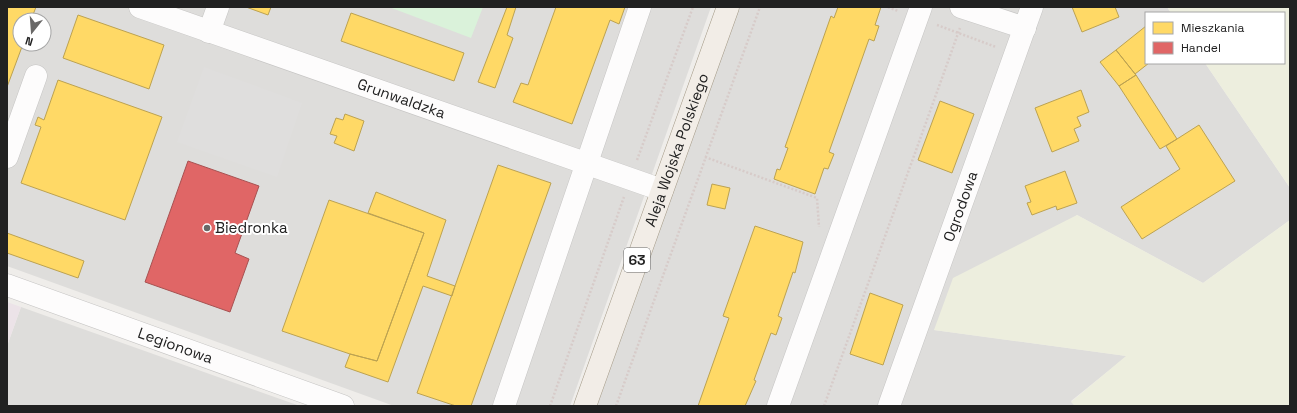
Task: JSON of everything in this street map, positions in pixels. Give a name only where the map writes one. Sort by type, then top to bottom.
[{"type":"main road","name":"Aleja Wojska Polskiego","points":[[586,406],[728,7]]},
{"type":"street","name":"Grunwaldzka","points":[[140,7],[662,190]]},
{"type":"street","points":[[209,32],[218,7]]},
{"type":"street","points":[[504,406],[640,7]]},
{"type":"street","name":"Ogrodowa","points":[[889,406],[1032,7]]},
{"type":"street","points":[[964,8],[1025,28]]},
{"type":"street","points":[[778,406],[919,13]]},
{"type":"street","points":[[7,157],[36,76]]},
{"type":"street","name":"Legionowa","points":[[7,285],[343,406]]},
{"type":"path","points":[[550,406],[630,179],[693,7]]},
{"type":"path","points":[[616,406],[760,7]]},
{"type":"path","points":[[888,7],[919,13],[958,33],[1015,54]]},
{"type":"path","points":[[824,406],[958,33],[964,8]]},
{"type":"path","points":[[705,158],[817,198],[820,233]]},
{"type":"shaded area","points":[[7,7],[711,7],[570,406],[394,406],[7,266]]},
{"type":"shaded area","points":[[739,7],[1167,7],[1170,12],[1145,12],[1145,64],[1206,64],[1290,188],[1290,220],[1203,283],[1077,215],[934,330],[1127,356],[1071,401],[1075,406],[597,406]]},
{"type":"shaded area","points":[[204,67],[302,103],[277,177],[177,142]]},
{"type":"shaded area","points":[[7,302],[21,307],[7,346]]},
{"type":"shaded area","points":[[21,307],[300,406],[7,406],[7,346]]},
{"type":"green space","points":[[389,7],[483,7],[471,38]]},
{"type":"green space","points":[[1167,7],[1290,7],[1290,188],[1206,64],[1285,64],[1285,12],[1170,12]]},
{"type":"green space","points":[[1077,215],[1203,283],[1290,220],[1290,406],[1075,406],[1071,402],[1126,356],[934,330],[953,278]]},
{"type":"building: Mieszkania","points":[[7,7],[36,7],[34,12],[12,12],[12,52],[20,52],[7,87]]},
{"type":"building: Mieszkania","points":[[246,7],[271,7],[268,15]]},
{"type":"building: Mieszkania","points":[[507,7],[516,7],[507,35],[513,38],[495,88],[478,82]]},
{"type":"building: Mieszkania","points":[[556,7],[625,7],[619,24],[610,20],[572,124],[513,102],[521,83],[528,85]]},
{"type":"building: Mieszkania","points":[[838,7],[881,7],[875,25],[879,26],[874,41],[869,39],[829,152],[834,154],[828,169],[824,168],[815,194],[774,179],[777,169],[780,170],[788,148],[785,147],[831,16],[834,18]]},
{"type":"building: Mieszkania","points":[[1072,7],[1115,7],[1119,17],[1082,32]]},
{"type":"building: Mieszkania","points":[[351,13],[464,53],[454,81],[341,41]]},
{"type":"building: Mieszkania","points":[[78,15],[164,45],[149,89],[63,58]]},
{"type":"building: Mieszkania","points":[[1145,27],[1145,64],[1148,64],[1135,74],[1116,50]]},
{"type":"building: Mieszkania","points":[[1116,50],[1136,75],[1119,86],[1100,62]]},
{"type":"building: Mieszkania","points":[[1136,75],[1177,139],[1160,149],[1119,86]]},
{"type":"building: Mieszkania","points":[[58,80],[162,117],[125,220],[21,183],[41,127],[35,125],[38,117],[44,120]]},
{"type":"building: Mieszkania","points":[[1081,90],[1089,112],[1077,117],[1081,126],[1074,129],[1079,141],[1052,152],[1035,108]]},
{"type":"building: Mieszkania","points":[[940,101],[974,114],[952,173],[918,160]]},
{"type":"building: Mieszkania","points":[[345,114],[364,121],[354,151],[334,143],[337,136],[330,134],[336,118],[343,120]]},
{"type":"building: Mieszkania","points":[[1199,125],[1235,181],[1142,239],[1121,207],[1180,169],[1166,146]]},
{"type":"building: Mieszkania","points":[[498,165],[551,183],[471,406],[456,406],[417,393]]},
{"type":"building: Mieszkania","points":[[1065,171],[1077,203],[1057,210],[1056,206],[1032,215],[1027,203],[1031,202],[1025,186]]},
{"type":"building: Mieszkania","points":[[712,184],[730,188],[725,209],[707,205]]},
{"type":"building: Mieszkania","points":[[376,192],[446,220],[427,276],[455,286],[452,296],[423,286],[388,382],[345,367],[350,354],[377,361],[424,233],[368,213]]},
{"type":"building: Mieszkania","points":[[329,200],[424,233],[377,361],[350,354],[282,331]]},
{"type":"building: Mieszkania","points":[[755,226],[803,242],[795,273],[793,272],[778,316],[782,318],[776,335],[771,333],[754,380],[756,381],[745,406],[698,406],[729,318],[723,316]]},
{"type":"building: Mieszkania","points":[[7,233],[84,261],[78,278],[7,253]]},
{"type":"building: Mieszkania","points":[[870,293],[903,305],[883,365],[850,354]]},
{"type":"building: Handel","points":[[188,161],[259,186],[235,253],[249,259],[230,312],[145,282]]},
{"type":"place","name":"Biedronka","points":[[207,228]]}]
